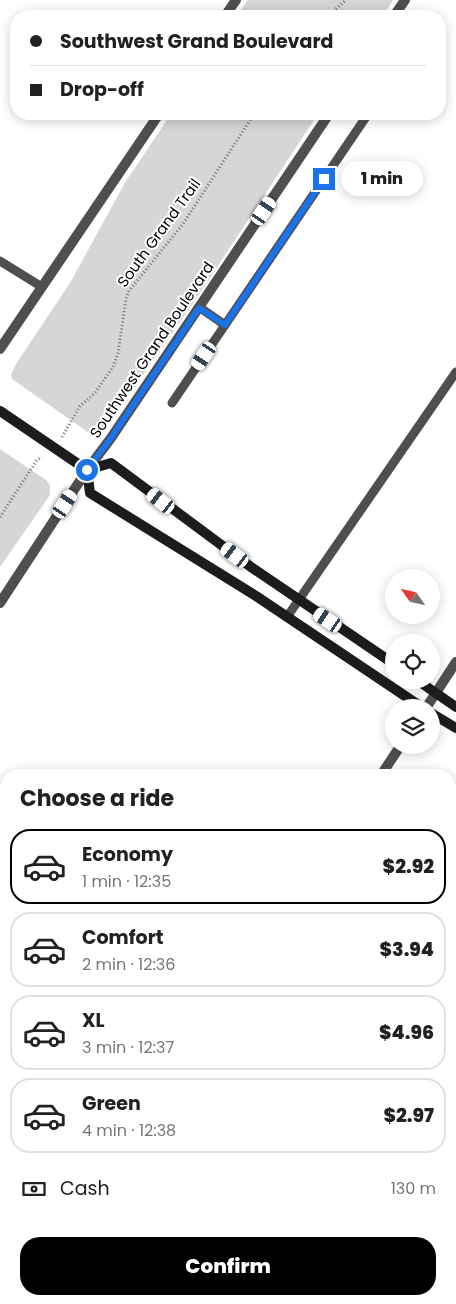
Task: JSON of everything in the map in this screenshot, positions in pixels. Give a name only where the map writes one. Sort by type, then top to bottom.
[{"type":"main road","points":[[0,411],[87,470],[90,493],[287,617],[411,699]]},
{"type":"main road","points":[[87,470],[111,462],[191,523],[299,600],[385,658]]},
{"type":"main road","points":[[429,689],[456,706]]},
{"type":"main road","points":[[440,718],[456,728]]},
{"type":"street","points":[[0,349],[3,338],[42,287],[155,120]]},
{"type":"street","name":"Southwest Grand Boulevard","points":[[0,602],[87,470],[111,438],[325,120]]},
{"type":"street","points":[[431,699],[456,662]]},
{"type":"street","points":[[385,769],[395,754]]},
{"type":"lane","points":[[172,403],[364,120]]},
{"type":"lane","points":[[0,261],[42,287]]},
{"type":"lane","points":[[199,308],[225,325]]},
{"type":"lane","points":[[287,617],[456,372]]},
{"type":"path","points":[[335,10],[346,0]]},
{"type":"path","name":"South Grand Trail","points":[[0,518],[37,460],[55,448],[80,406],[103,383],[113,367],[118,352],[129,290],[183,224],[250,120]]},
{"type":"shaded area","points":[[248,0],[393,0],[387,10],[241,10]]},
{"type":"shaded area","points":[[167,120],[314,120],[198,296],[109,424],[95,435],[89,433],[12,379],[11,375],[16,364],[70,283],[126,181]]},
{"type":"shaded area","points":[[0,449],[46,480],[50,485],[50,495],[0,567]]},
{"type":"route","points":[[87,470],[111,438],[199,308],[225,325],[324,179]]}]
